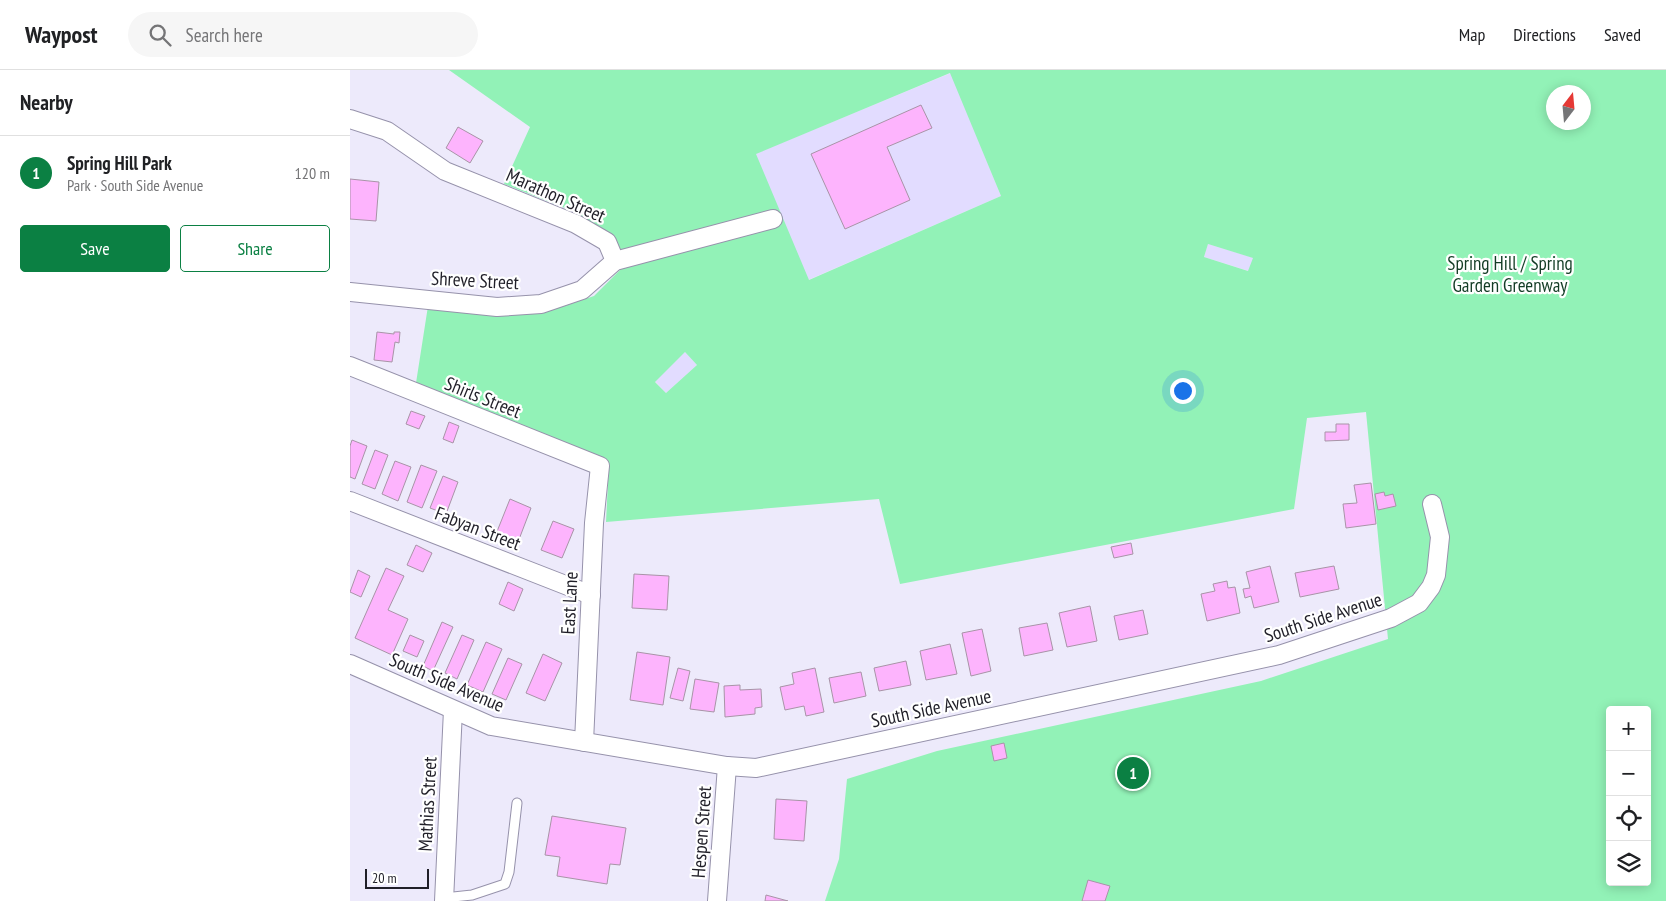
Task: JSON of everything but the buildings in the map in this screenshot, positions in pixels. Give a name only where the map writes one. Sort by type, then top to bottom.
[{"type":"street","name":"Marathon Street","points":[[350,120],[387,132],[445,171],[576,224],[607,242],[615,261]]},
{"type":"street","points":[[615,261],[773,219]]},
{"type":"street","name":"Shreve Street","points":[[350,292],[498,306],[541,304],[582,290],[615,261]]},
{"type":"street","name":"Shirls Street","points":[[350,366],[600,466]]},
{"type":"street","name":"East Lane","points":[[584,742],[591,595],[600,466]]},
{"type":"street","name":"Fabyan Street","points":[[350,501],[591,595]]},
{"type":"street","name":"South Side Avenue","points":[[350,664],[491,726],[727,766],[756,768],[1279,656],[1391,618],[1419,603],[1431,588],[1436,575],[1440,537],[1432,504]]},
{"type":"street","name":"Mathias Street","points":[[444,899],[453,710]]},
{"type":"street","name":"Hespen Street","points":[[717,901],[727,766]]},
{"type":"lane","points":[[444,899],[472,895],[505,884],[509,872],[517,803]]},
{"type":"shaded area","points":[[951,73],[1001,196],[808,280],[755,154]]},
{"type":"shaded area","points":[[1208,244],[1254,258],[1249,271],[1204,257]]},
{"type":"shaded area","points":[[685,352],[697,365],[666,393],[655,381]]},
{"type":"green space","name":"Spring Hill / Spring Garden Greenway","points":[[449,70],[1666,70],[1666,901],[825,901],[839,859],[847,779],[937,751],[1261,681],[1388,639],[1366,412],[1307,418],[1294,509],[900,584],[879,499],[606,522],[609,462],[416,383],[428,306],[498,313],[549,311],[594,296],[624,266],[613,236],[575,212],[504,184],[530,127]],"holes":[[[950,73],[1001,196],[809,280],[756,154]],[[1208,244],[1253,258],[1248,271],[1204,257]],[[685,352],[697,365],[666,393],[655,382]]]},
{"type":"place","name":"Spring Hill Park","points":[[1133,773]]}]
